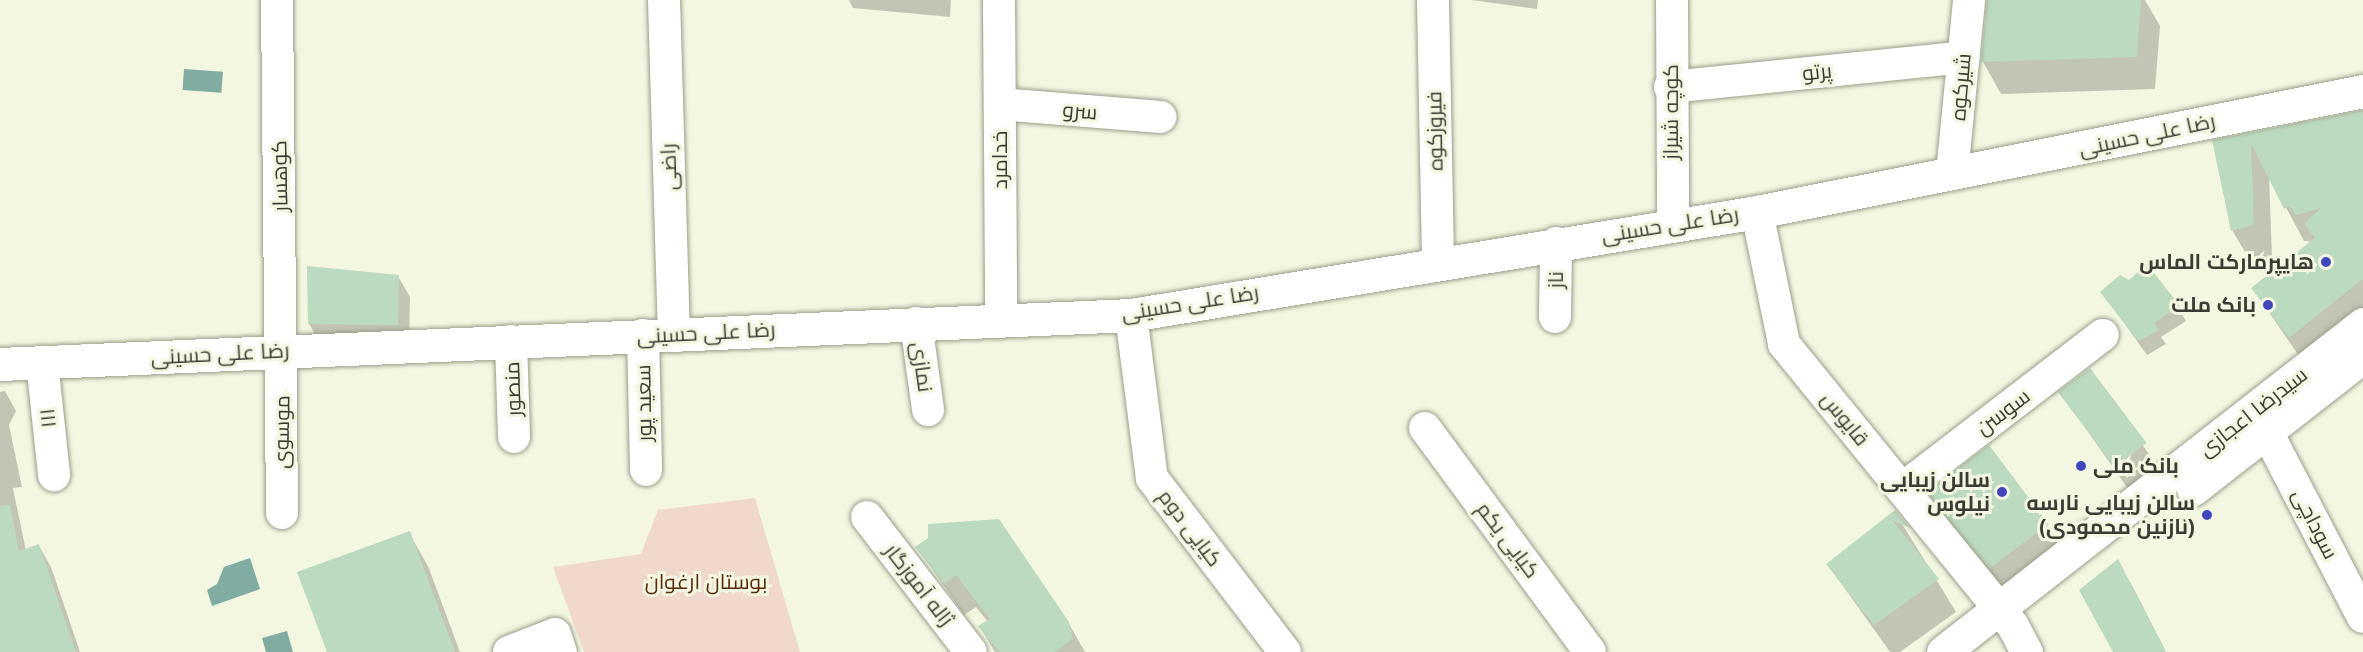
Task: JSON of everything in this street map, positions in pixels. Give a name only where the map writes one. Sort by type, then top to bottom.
[{"type":"street","name":"کوهسار","points":[[278,0],[283,351]]},
{"type":"street","name":"راضی","points":[[658,335],[664,0]]},
{"type":"street","name":"خدامرد","points":[[999,0],[1001,320]]},
{"type":"street","name":"فیروزکوه","points":[[1433,0],[1438,262]]},
{"type":"street","name":"کوچه شیراز","points":[[1672,0],[1670,87],[1673,223]]},
{"type":"street","name":"شیرکوه","points":[[1952,174],[1969,0]]},
{"type":"street","name":"پرتو","points":[[1670,87],[1964,57]]},
{"type":"street","name":"رضا علی حسینی","points":[[0,364],[1131,315],[1673,223],[1757,212],[2363,91]]},
{"type":"street","name":"سرو","points":[[1000,105],[1160,117]]},
{"type":"street","name":"قایوس","points":[[1757,212],[1784,344],[2013,629]]},
{"type":"street","name":"ناز","points":[[1556,243],[1556,317]]},
{"type":"street","name":"کیایی دوم","points":[[1131,315],[1152,478],[1285,652]]},
{"type":"street","name":"نمازی","points":[[916,323],[928,410]]},
{"type":"street","name":"سیدرضا اعجازی","points":[[1943,652],[2013,629],[2363,324]]},
{"type":"street","name":"سعید پور","points":[[646,470],[658,335]]},
{"type":"street","name":"سوسن","points":[[1902,489],[2103,335]]},
{"type":"street","name":"منصور","points":[[511,341],[514,437]]},
{"type":"street","name":"موسوی","points":[[282,513],[283,351]]},
{"type":"street","name":"سیدرضا اعجازی","points":[[1980,652],[2013,629],[2363,356]]},
{"type":"street","name":"۱۱۱","points":[[42,362],[54,475]]},
{"type":"street","name":"کیایی یکم","points":[[1425,428],[1590,652]]},
{"type":"street","name":"سوداچی","points":[[2267,432],[2363,617]]},
{"type":"street","name":"ژاله آموزگار","points":[[867,517],[971,652]]},
{"type":"street","points":[[509,652],[558,643]]},
{"type":"green space","name":"بوستان ارغوان","points":[[755,498],[800,652],[584,652],[553,567],[641,554],[658,510]]},
{"type":"water","points":[[184,69],[223,72],[221,93],[183,90]]},
{"type":"water","points":[[250,558],[260,589],[212,606],[207,590],[217,584],[224,567]]},
{"type":"water","points":[[287,631],[293,652],[266,652],[262,638]]},
{"type":"building","points":[[1987,0],[2141,0],[2137,57],[1981,62]]},
{"type":"building","points":[[2363,110],[2363,279],[2289,338],[2251,288],[2315,238],[2304,224],[2321,208],[2296,215],[2290,206],[2284,209],[2251,143],[2254,225],[2231,231],[2212,140]]},
{"type":"building","points":[[2147,264],[2180,306],[2154,323],[2159,330],[2138,341],[2100,292],[2120,275],[2129,280]]},
{"type":"building","points":[[307,266],[399,275],[398,325],[308,324]]},
{"type":"building","points":[[2090,368],[2147,443],[2115,467],[2058,392]]},
{"type":"building","points":[[1989,445],[2049,524],[1986,571],[1927,492]]},
{"type":"building","points":[[10,505],[19,551],[39,544],[76,652],[0,652],[0,506]]},
{"type":"building","points":[[1895,510],[1910,528],[1892,520],[1939,579],[1874,625],[1826,564]]},
{"type":"building","points":[[999,519],[1069,622],[1073,638],[1055,652],[999,652],[978,626],[990,619],[956,575],[944,584],[915,547],[928,538],[928,524]]},
{"type":"building","points":[[410,531],[455,652],[327,652],[297,572]]},
{"type":"building","points":[[2118,559],[2166,652],[2113,652],[2079,590]]},
{"type":"place","name":"هایپرمارکت الماس","points":[[2326,262]]},
{"type":"place","name":"بانک ملت","points":[[2268,305]]},
{"type":"place","name":"بانک ملی","points":[[2081,466]]},
{"type":"place","name":"سالن زیبایی نیلوس","points":[[2002,492]]},
{"type":"place","name":"سالن زیبایی نارسه (نازنین محمودی)","points":[[2207,515]]}]
